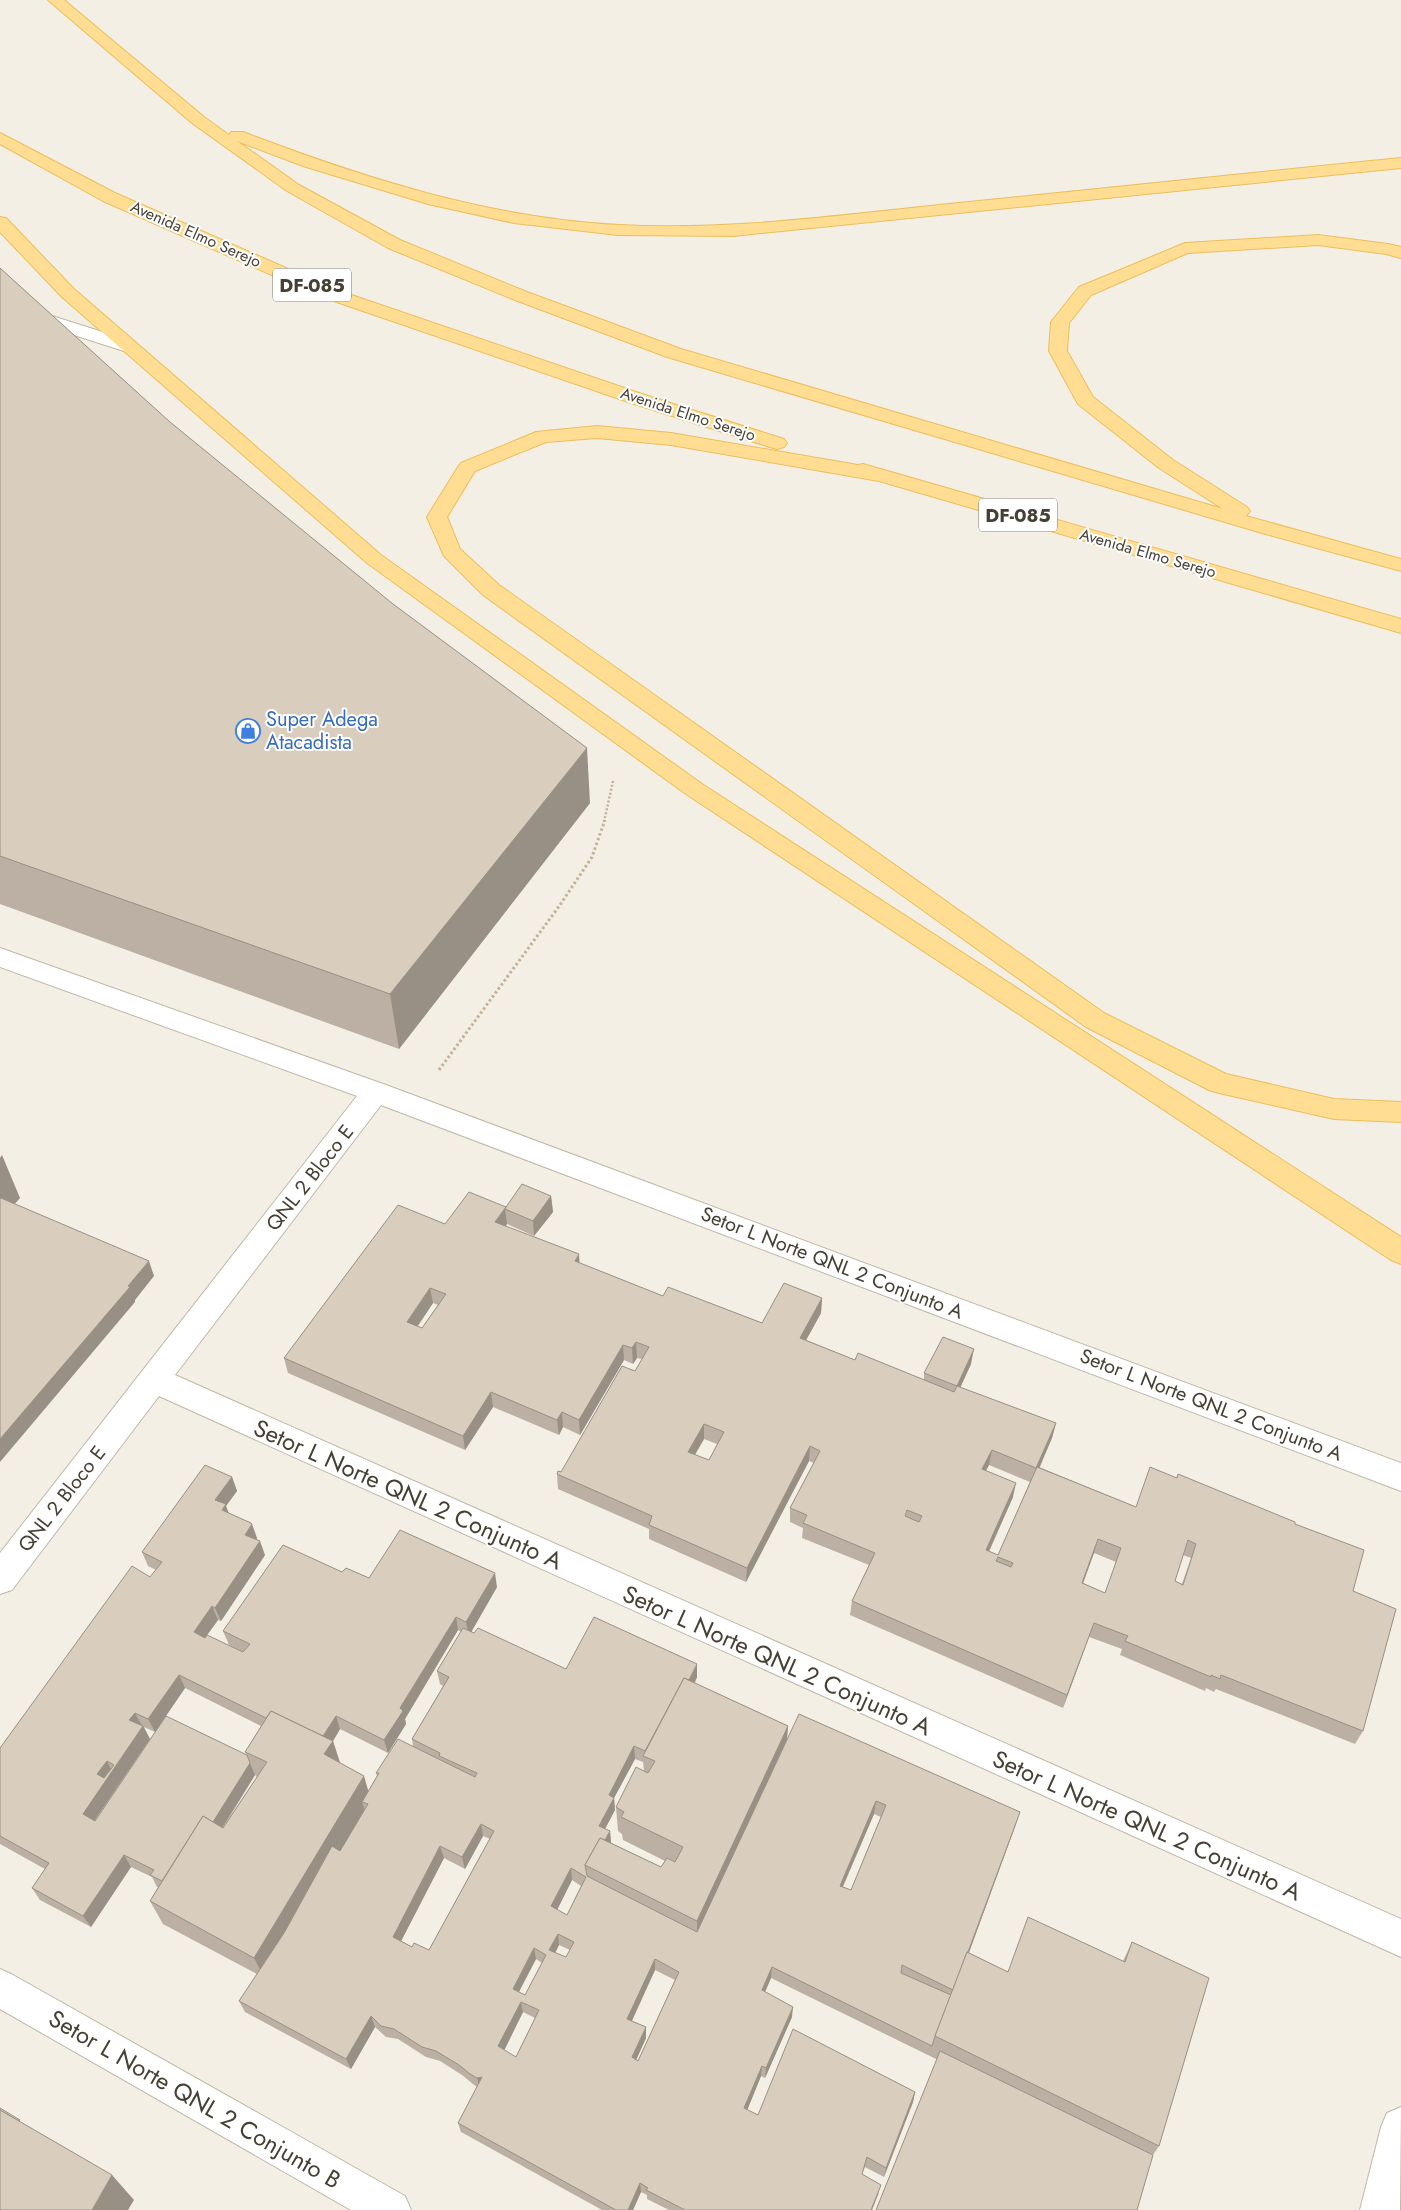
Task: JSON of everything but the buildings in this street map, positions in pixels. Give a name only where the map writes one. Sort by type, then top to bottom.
[{"type":"main road","points":[[55,0],[198,120],[293,188],[386,239],[521,296],[674,354],[1269,529],[1401,565]]},
{"type":"main road","points":[[198,120],[308,163],[428,199],[514,218],[618,230],[733,231],[1401,163]]},
{"type":"main road","name":"Avenida Elmo Serejo","points":[[0,138],[110,197],[328,293],[638,399],[879,475],[1401,626]]},
{"type":"main road","points":[[0,222],[68,293],[374,559],[702,794],[1401,1252]]},
{"type":"main road","points":[[1269,529],[1166,464],[1085,400],[1058,351],[1060,322],[1085,291],[1185,248],[1318,240],[1388,249],[1401,253]]},
{"type":"main road","points":[[879,475],[671,438],[597,432],[543,436],[468,467],[437,517],[451,552],[491,590],[1095,1020],[1219,1083],[1334,1109],[1401,1112]]},
{"type":"street","points":[[0,309],[24,313],[127,346]]},
{"type":"street","points":[[0,957],[376,1092]]},
{"type":"street","name":"Setor L Norte QNL 2 Conjunto A","points":[[376,1092],[1401,1476]]},
{"type":"street","name":"QNL 2 Bloco E","points":[[0,1580],[376,1092]]},
{"type":"street","name":"Setor L Norte QNL 2 Conjunto A","points":[[154,1380],[1401,1938]]},
{"type":"street","name":"Setor L Norte QNL 2 Conjunto B","points":[[0,1988],[391,2210]]},
{"type":"street","points":[[1380,2210],[1401,2127]]},
{"type":"path","points":[[413,1106],[560,905],[592,857],[606,817],[621,736]]},
{"type":"place","name":"Super Adega Atacadista","points":[[248,731]]}]
